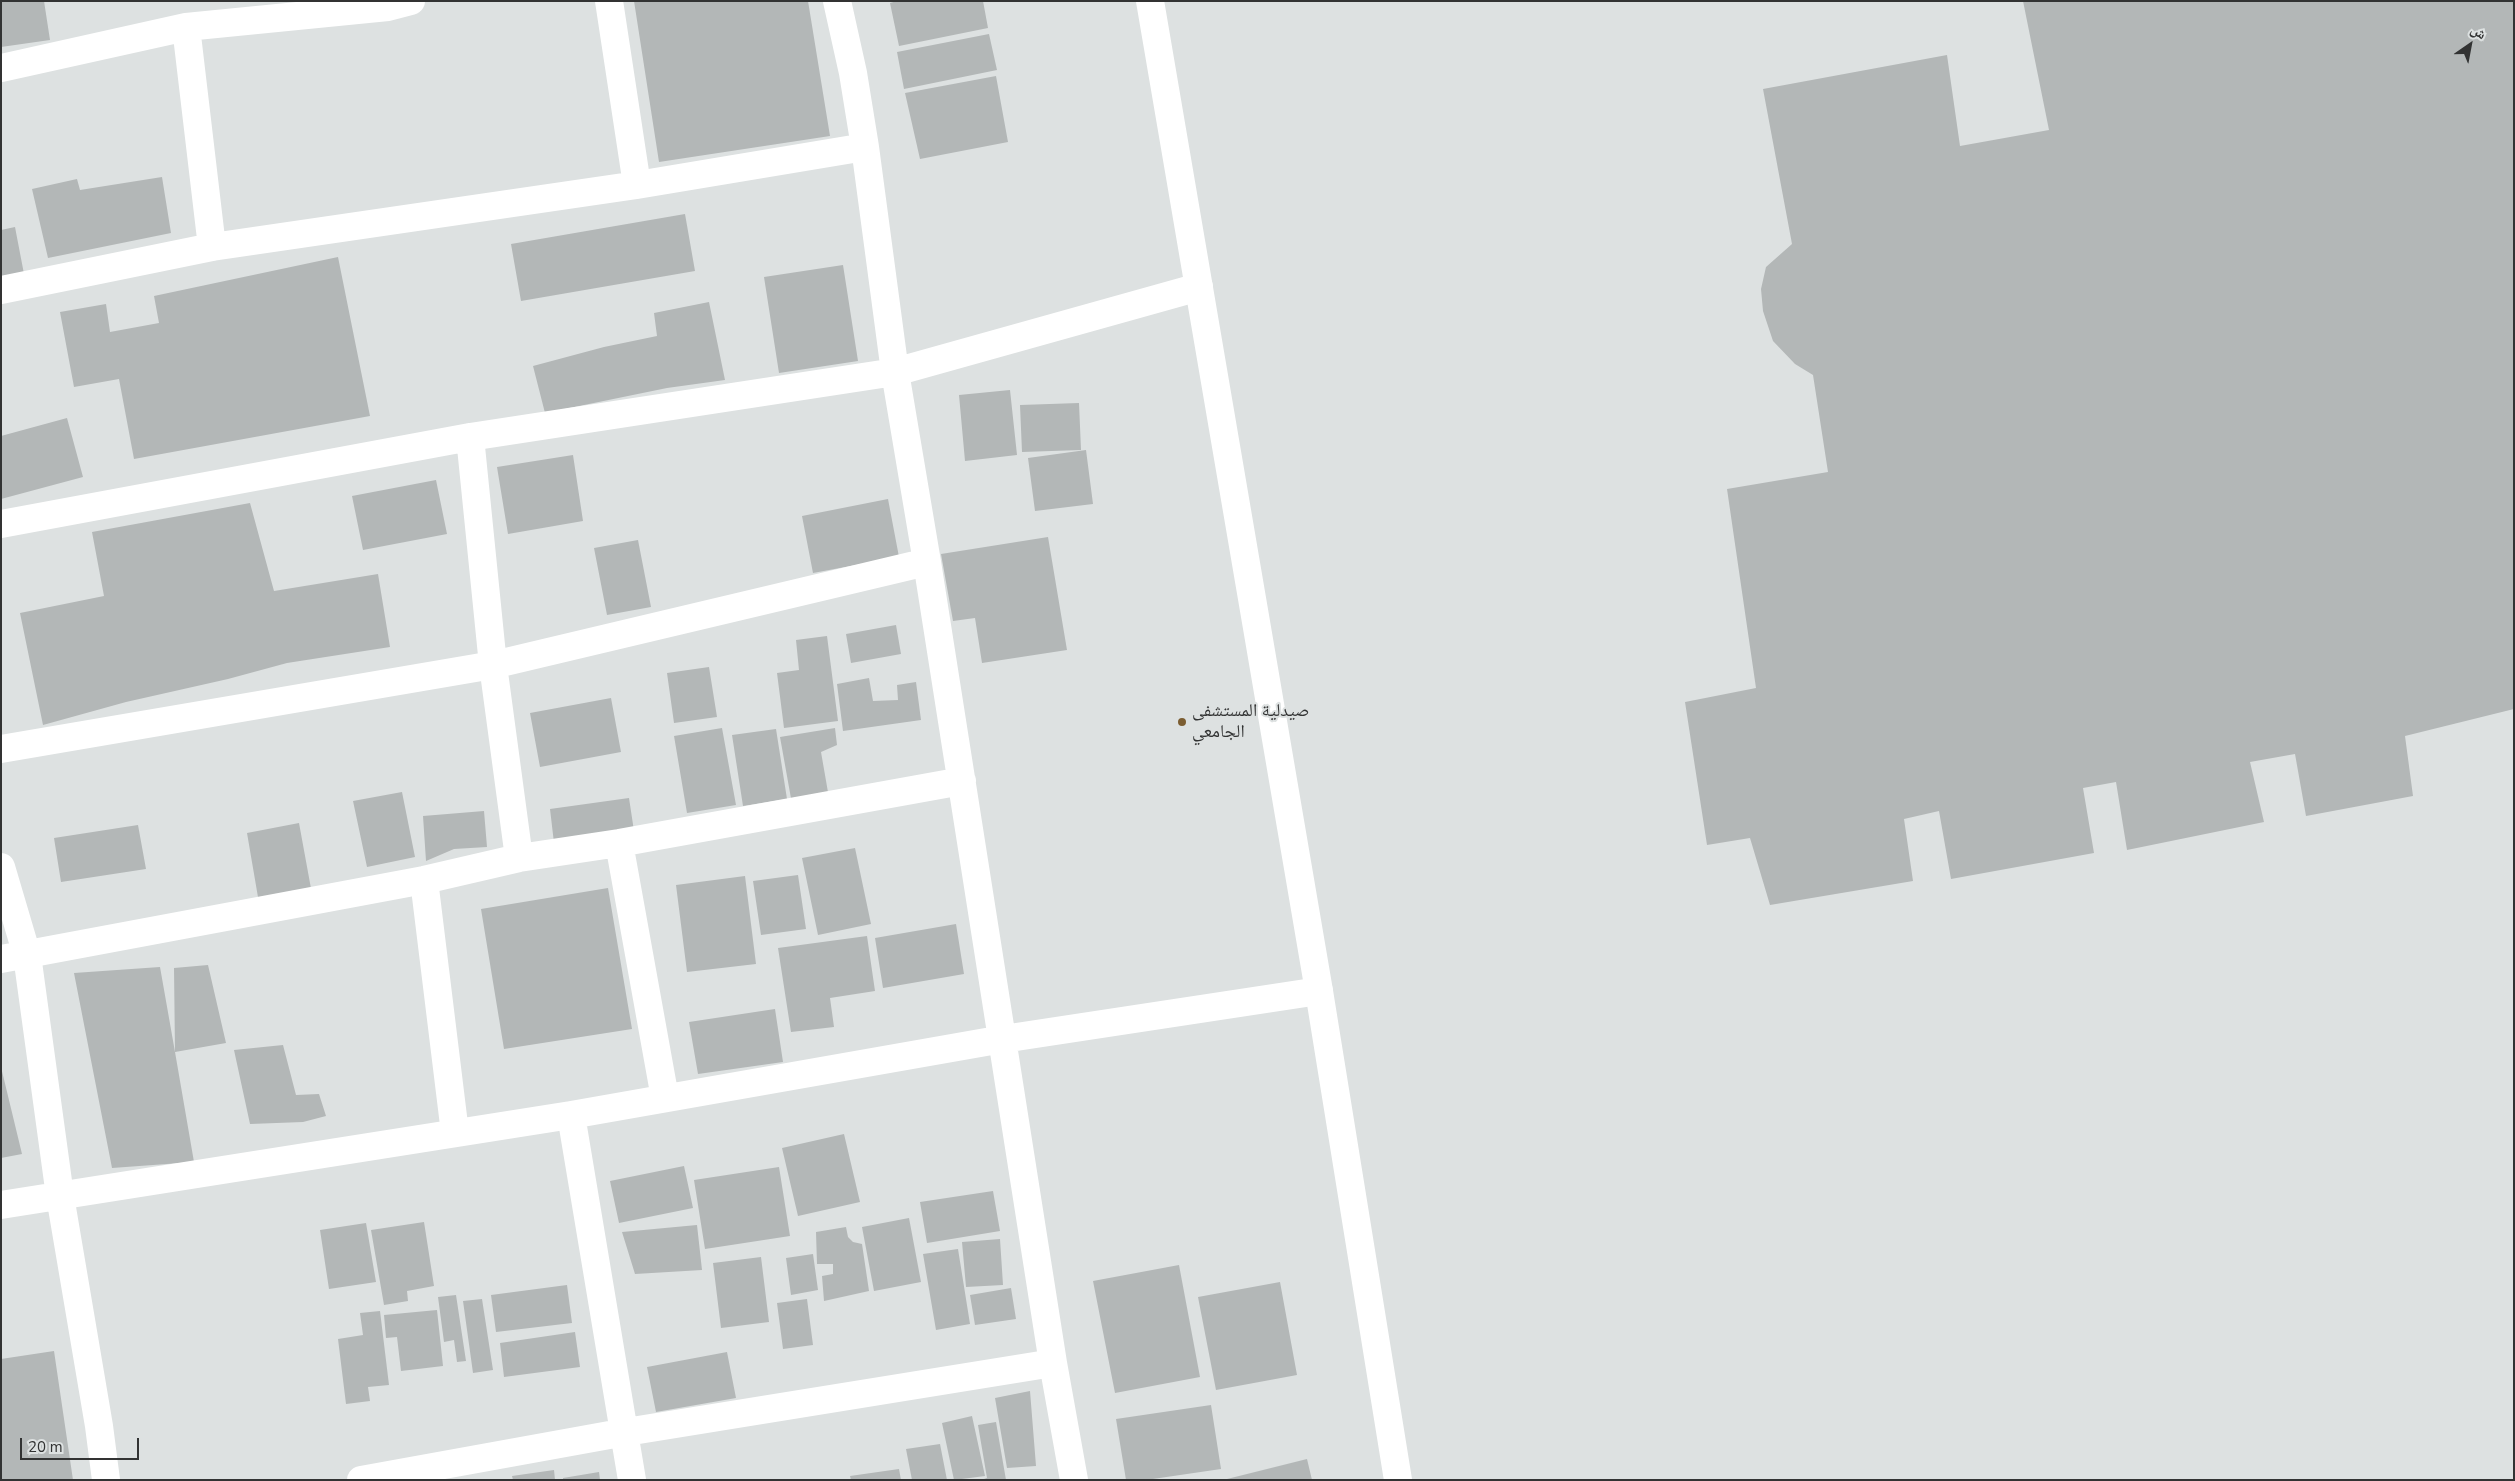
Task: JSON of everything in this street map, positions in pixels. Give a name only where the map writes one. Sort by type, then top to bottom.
[{"type":"street","points":[[609,1],[637,185]]},
{"type":"street","points":[[837,1],[853,72],[895,372],[1003,1039],[1052,1363],[1074,1480]]},
{"type":"street","points":[[1150,1],[1319,991],[1398,1480]]},
{"type":"street","points":[[1,68],[186,27],[395,3]]},
{"type":"street","points":[[186,27],[212,247]]},
{"type":"street","points":[[1,290],[212,247],[637,185],[865,147]]},
{"type":"street","points":[[1,524],[470,437],[895,372],[1199,287]]},
{"type":"street","points":[[470,437],[494,665],[520,858]]},
{"type":"street","points":[[1,749],[494,665],[927,562]]},
{"type":"street","points":[[14,957],[424,880],[520,858],[620,843],[962,781]]},
{"type":"street","points":[[620,843],[665,1098]]},
{"type":"street","points":[[1,867],[14,957],[60,1196],[99,1426],[106,1480]]},
{"type":"street","points":[[424,880],[455,1133]]},
{"type":"street","points":[[1,1205],[571,1115],[1003,1039],[1319,991]]},
{"type":"street","points":[[571,1115],[626,1432],[632,1480]]},
{"type":"street","points":[[361,1480],[626,1432],[1052,1363]]},
{"type":"building","points":[[1,1],[44,1],[50,40],[1,47]]},
{"type":"building","points":[[634,1],[808,1],[830,136],[659,162]]},
{"type":"building","points":[[897,1],[983,1],[988,28],[899,46],[890,3]]},
{"type":"building","points":[[2023,1],[2514,1],[2514,709],[2405,736],[2413,796],[2306,816],[2295,754],[2250,762],[2264,822],[2127,850],[2116,782],[2083,788],[2094,853],[1951,879],[1939,811],[1904,819],[1913,881],[1770,905],[1750,838],[1707,845],[1685,702],[1756,688],[1727,489],[1828,472],[1813,375],[1795,364],[1773,341],[1763,311],[1761,289],[1766,267],[1792,244],[1763,89],[1947,55],[1960,146],[2049,130]]},
{"type":"building","points":[[989,34],[997,70],[904,89],[897,52]]},
{"type":"building","points":[[996,76],[1008,142],[920,159],[905,93]]},
{"type":"building","points":[[162,177],[171,233],[48,258],[32,189],[77,179],[80,190]]},
{"type":"building","points":[[685,214],[695,271],[521,301],[511,244]]},
{"type":"building","points":[[15,227],[24,274],[1,278],[1,230]]},
{"type":"building","points":[[338,257],[370,416],[134,459],[119,379],[74,387],[60,312],[106,304],[110,332],[159,323],[154,296]]},
{"type":"building","points":[[843,265],[858,361],[779,373],[764,277]]},
{"type":"building","points":[[709,302],[725,380],[667,388],[545,413],[533,366],[604,347],[657,336],[654,313]]},
{"type":"building","points":[[1010,390],[1017,455],[965,461],[959,395]]},
{"type":"building","points":[[1079,403],[1081,450],[1022,452],[1020,405]]},
{"type":"building","points":[[67,418],[83,477],[1,499],[1,436]]},
{"type":"building","points":[[1086,450],[1093,504],[1035,511],[1028,458]]},
{"type":"building","points":[[573,455],[583,521],[508,534],[497,467]]},
{"type":"building","points":[[436,480],[447,534],[363,550],[352,496]]},
{"type":"building","points":[[888,499],[899,557],[813,573],[802,516]]},
{"type":"building","points":[[250,503],[274,591],[378,574],[390,647],[287,663],[228,679],[126,702],[43,725],[20,613],[104,596],[92,532]]},
{"type":"building","points":[[1048,537],[1067,650],[982,663],[975,618],[953,621],[941,554]]},
{"type":"building","points":[[638,540],[651,607],[607,615],[594,548]]},
{"type":"building","points":[[896,625],[901,654],[851,663],[846,634]]},
{"type":"building","points":[[827,636],[838,721],[784,728],[777,673],[799,670],[796,640]]},
{"type":"building","points":[[709,667],[717,717],[674,723],[667,673]]},
{"type":"building","points":[[869,678],[873,701],[898,700],[897,685],[916,682],[921,720],[843,731],[837,684]]},
{"type":"building","points":[[611,698],[621,752],[540,767],[530,713]]},
{"type":"building","points":[[722,728],[736,805],[687,813],[674,736]]},
{"type":"building","points":[[835,728],[837,745],[821,752],[829,798],[792,804],[780,737]]},
{"type":"building","points":[[776,729],[787,799],[743,806],[732,735]]},
{"type":"building","points":[[402,792],[415,857],[367,867],[353,801]]},
{"type":"building","points":[[629,798],[634,831],[554,843],[550,809]]},
{"type":"building","points":[[484,811],[487,847],[454,849],[426,861],[423,816]]},
{"type":"building","points":[[299,823],[312,894],[259,903],[247,833]]},
{"type":"building","points":[[138,825],[146,869],[61,882],[54,838]]},
{"type":"building","points":[[855,848],[871,924],[818,935],[802,858]]},
{"type":"building","points":[[798,875],[806,929],[761,935],[753,881]]},
{"type":"building","points":[[745,876],[756,964],[687,972],[676,885]]},
{"type":"building","points":[[608,888],[632,1029],[504,1049],[481,909]]},
{"type":"building","points":[[956,924],[964,974],[883,988],[875,938]]},
{"type":"building","points":[[867,936],[875,991],[830,998],[834,1027],[791,1032],[778,948]]},
{"type":"building","points":[[208,965],[226,1043],[175,1052],[174,968]]},
{"type":"building","points":[[160,967],[194,1162],[112,1168],[74,973]]},
{"type":"building","points":[[775,1009],[783,1062],[698,1074],[689,1022]]},
{"type":"building","points":[[283,1045],[296,1095],[319,1094],[326,1116],[303,1122],[250,1124],[234,1050]]},
{"type":"building","points":[[1,1067],[22,1154],[1,1158]]},
{"type":"building","points":[[844,1134],[860,1202],[798,1216],[782,1148]]},
{"type":"building","points":[[684,1166],[693,1208],[619,1223],[610,1181]]},
{"type":"building","points":[[779,1167],[790,1236],[705,1249],[694,1180]]},
{"type":"building","points":[[993,1191],[1000,1231],[927,1243],[920,1202]]},
{"type":"building","points":[[909,1218],[921,1282],[874,1291],[862,1227]]},
{"type":"building","points":[[424,1222],[434,1286],[407,1291],[408,1301],[384,1305],[371,1230]]},
{"type":"building","points":[[366,1223],[376,1282],[329,1289],[320,1230]]},
{"type":"building","points":[[697,1225],[702,1270],[635,1274],[622,1232]]},
{"type":"building","points":[[846,1227],[848,1237],[853,1242],[862,1244],[869,1291],[824,1301],[822,1276],[833,1274],[833,1264],[817,1264],[816,1232]]},
{"type":"building","points":[[1000,1239],[1003,1285],[966,1287],[962,1242]]},
{"type":"building","points":[[958,1249],[970,1324],[936,1330],[923,1254]]},
{"type":"building","points":[[813,1254],[818,1290],[791,1295],[786,1258]]},
{"type":"building","points":[[761,1257],[769,1322],[721,1328],[713,1263]]},
{"type":"building","points":[[1179,1265],[1200,1377],[1115,1393],[1093,1281]]},
{"type":"building","points":[[1280,1282],[1297,1375],[1216,1390],[1198,1297]]},
{"type":"building","points":[[567,1285],[572,1323],[496,1332],[491,1295]]},
{"type":"building","points":[[1011,1288],[1016,1319],[975,1325],[970,1295]]},
{"type":"building","points":[[456,1295],[466,1361],[457,1362],[454,1340],[444,1342],[438,1297]]},
{"type":"building","points":[[482,1299],[493,1370],[473,1373],[463,1301]]},
{"type":"building","points":[[807,1299],[813,1345],[783,1349],[777,1303]]},
{"type":"building","points":[[437,1310],[443,1366],[401,1371],[397,1337],[386,1338],[384,1315]]},
{"type":"building","points":[[380,1311],[389,1385],[368,1387],[370,1401],[346,1404],[338,1339],[363,1335],[360,1313]]},
{"type":"building","points":[[575,1332],[580,1367],[504,1377],[500,1343]]},
{"type":"building","points":[[54,1351],[73,1480],[1,1480],[1,1359]]},
{"type":"building","points":[[727,1352],[736,1398],[656,1412],[647,1367]]},
{"type":"building","points":[[1030,1391],[1036,1466],[1007,1468],[995,1398]]},
{"type":"building","points":[[1211,1405],[1221,1469],[1146,1480],[1126,1480],[1116,1419]]},
{"type":"building","points":[[972,1416],[985,1476],[954,1480],[942,1423]]},
{"type":"building","points":[[996,1422],[1006,1480],[981,1480],[987,1478],[978,1425]]},
{"type":"building","points":[[940,1444],[947,1480],[912,1480],[906,1449]]},
{"type":"building","points":[[1307,1459],[1312,1480],[1227,1480],[1227,1479]]},
{"type":"building","points":[[899,1469],[901,1480],[851,1480],[850,1476]]},
{"type":"building","points":[[554,1470],[555,1480],[513,1480],[512,1476]]},
{"type":"building","points":[[599,1472],[600,1480],[563,1480],[563,1478]]},
{"type":"place","name":"صيدلية المستشفى الجامعي","points":[[1182,722]]}]
